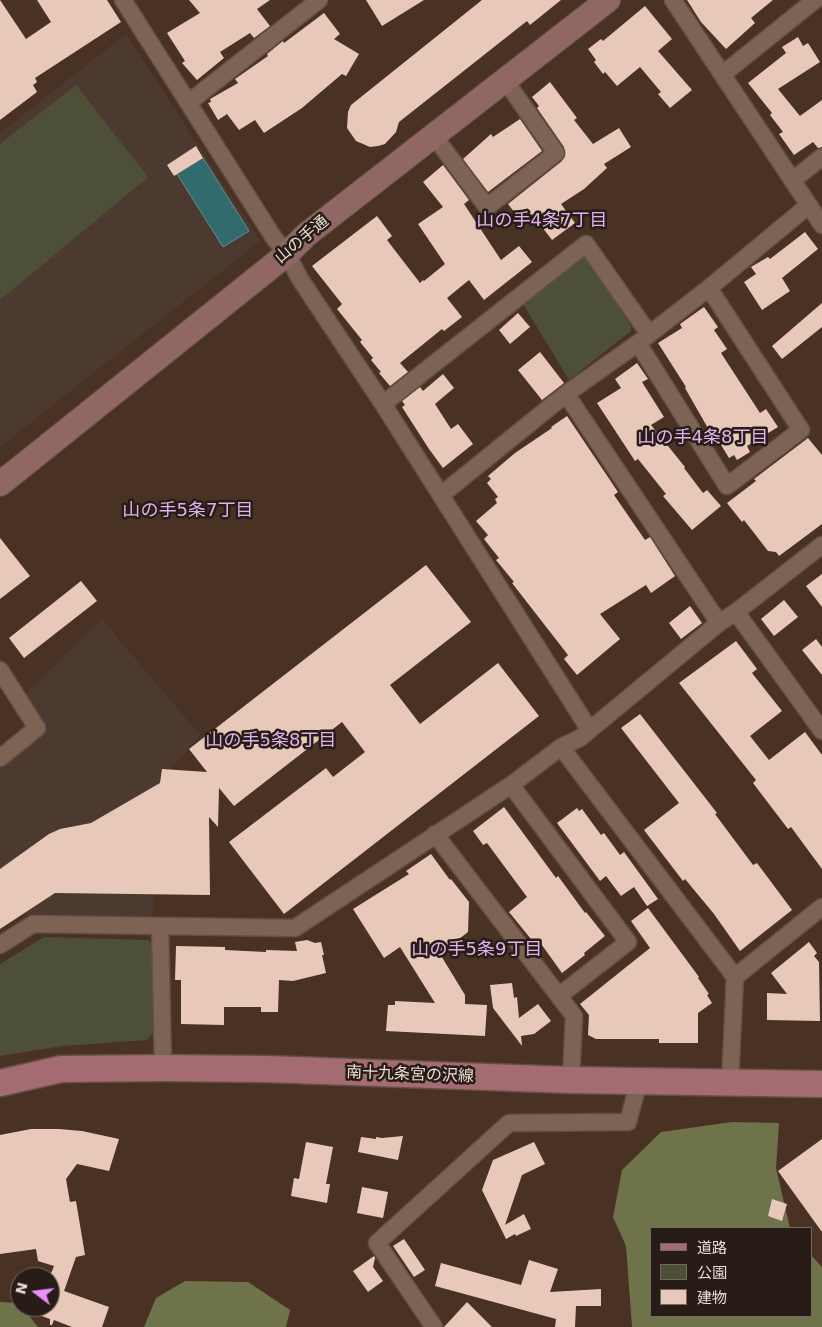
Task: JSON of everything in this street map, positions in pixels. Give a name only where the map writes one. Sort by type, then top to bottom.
[{"type":"main road","name":"山の手通","points":[[0,484],[287,254],[306,235],[608,0]]},
{"type":"main road","name":"南十九条宮の沢線","points":[[0,1083],[61,1069],[163,1068],[571,1080],[822,1084]]},
{"type":"street","points":[[123,0],[589,729]]},
{"type":"street","points":[[188,103],[320,0]]},
{"type":"street","points":[[673,0],[822,225]]},
{"type":"street","points":[[723,74],[815,0]]},
{"type":"street","points":[[434,136],[486,207],[556,153],[505,80]]},
{"type":"street","points":[[793,180],[822,157]]},
{"type":"street","points":[[441,495],[566,394],[644,339],[709,288],[809,205]]},
{"type":"street","points":[[383,404],[586,244],[644,339],[727,486],[801,430],[709,288]]},
{"type":"street","points":[[566,394],[719,623]]},
{"type":"street","points":[[0,945],[33,924],[295,928],[511,785],[561,747],[580,738],[719,623],[822,545]]},
{"type":"street","points":[[736,612],[820,723]]},
{"type":"street","points":[[0,670],[37,728],[0,758]]},
{"type":"street","points":[[561,747],[735,977],[730,1082]]},
{"type":"street","points":[[511,785],[628,942],[559,996]]},
{"type":"street","points":[[436,834],[574,1016],[571,1080]]},
{"type":"street","points":[[735,977],[822,907]]},
{"type":"street","points":[[160,926],[163,1068]]},
{"type":"street","points":[[434,1327],[377,1243],[509,1124],[628,1122],[639,1081]]},
{"type":"shaded area","points":[[126,34],[260,241],[0,447],[0,133]]},
{"type":"shaded area","points":[[102,619],[200,735],[164,777],[152,917],[24,915],[0,883],[0,770],[47,728],[25,695]]},
{"type":"green space","points":[[76,85],[148,177],[0,300],[0,144]]},
{"type":"green space","points":[[581,257],[587,258],[631,326],[631,331],[569,380],[523,304]]},
{"type":"green space","points":[[44,937],[148,940],[152,944],[153,1033],[147,1040],[63,1046],[0,1056],[0,964]]},
{"type":"green space","points":[[732,1122],[779,1123],[776,1168],[790,1227],[650,1227],[650,1317],[812,1317],[812,1256],[822,1267],[822,1327],[632,1327],[626,1246],[613,1217],[622,1170],[661,1132]]},
{"type":"green space","points":[[185,1281],[248,1282],[290,1310],[286,1327],[144,1327],[156,1298]]},
{"type":"green space","points":[[0,1302],[10,1303],[10,1317],[30,1317],[38,1327],[0,1327]]},
{"type":"water","points":[[203,158],[249,231],[223,247],[177,174]]},
{"type":"building","points":[[0,0],[26,39],[51,22],[37,0],[107,0],[121,22],[35,78],[37,82],[33,85],[37,92],[0,120]]},
{"type":"building","points":[[189,0],[270,0],[257,9],[270,26],[254,38],[250,33],[220,52],[224,58],[197,80],[182,63],[185,61],[167,33],[200,13]]},
{"type":"building","points":[[366,0],[424,0],[382,26]]},
{"type":"building","points":[[482,0],[561,0],[530,25],[527,21],[399,122],[396,132],[385,144],[370,147],[356,141],[347,128],[348,112],[351,105]]},
{"type":"building","points":[[687,0],[773,0],[751,18],[755,23],[726,49],[701,22]]},
{"type":"building","points":[[645,6],[672,39],[658,51],[692,90],[670,108],[658,94],[661,92],[640,67],[617,86],[605,72],[603,74],[594,62],[596,60],[588,49],[601,39],[603,41]]},
{"type":"building","points":[[324,13],[340,34],[334,39],[359,54],[346,76],[342,74],[302,108],[264,133],[255,120],[239,130],[227,114],[218,120],[208,103],[211,102],[210,99],[238,83],[235,79],[268,56],[267,54],[283,41],[284,43]]},
{"type":"building","points":[[798,37],[803,46],[808,43],[820,62],[778,89],[800,116],[822,100],[822,147],[818,148],[813,142],[794,155],[779,134],[783,132],[770,115],[772,113],[748,83],[786,53],[782,47]]},
{"type":"building","points":[[550,82],[577,118],[574,120],[593,144],[619,128],[631,147],[604,164],[607,168],[584,189],[561,204],[575,223],[552,240],[532,214],[522,222],[508,204],[562,161],[565,156],[564,147],[537,108],[539,106],[532,97]]},
{"type":"building","points":[[520,119],[542,151],[488,192],[463,159],[491,134],[493,137]]},
{"type":"building","points":[[196,146],[203,158],[174,176],[167,165]]},
{"type":"building","points":[[443,165],[469,200],[464,204],[501,260],[519,246],[532,262],[484,300],[469,280],[447,298],[462,317],[444,331],[442,329],[400,363],[408,372],[390,386],[379,373],[381,372],[371,360],[373,358],[360,342],[362,340],[337,309],[342,304],[312,266],[377,216],[392,236],[387,240],[420,283],[424,281],[445,264],[418,224],[443,207],[423,182]]},
{"type":"building","points":[[805,232],[818,249],[782,278],[790,291],[762,310],[744,282],[756,274],[751,267],[768,257],[770,259]]},
{"type":"building","points":[[822,303],[822,327],[782,359],[772,346]]},
{"type":"building","points":[[704,307],[718,327],[714,330],[727,349],[721,353],[760,413],[766,409],[778,427],[747,446],[750,452],[737,460],[734,455],[729,458],[715,435],[709,430],[686,387],[658,343],[682,328],[680,324]]},
{"type":"building","points":[[518,313],[530,327],[510,344],[499,330]]},
{"type":"building","points":[[540,352],[564,383],[542,400],[518,370]]},
{"type":"building","points":[[637,363],[648,379],[642,382],[664,417],[651,425],[703,493],[707,490],[721,506],[692,530],[663,496],[666,494],[638,459],[635,461],[597,403],[621,388],[615,379]]},
{"type":"building","points":[[443,374],[454,388],[435,404],[451,429],[458,424],[473,444],[443,468],[402,407],[405,405],[402,401],[420,387],[423,391]]},
{"type":"building","points":[[567,416],[618,492],[614,495],[645,540],[650,537],[675,576],[651,593],[646,585],[600,614],[620,639],[577,675],[564,659],[568,655],[496,560],[499,558],[484,539],[488,535],[476,521],[497,503],[495,499],[498,497],[487,483],[491,479],[488,476],[515,453]]},
{"type":"building","points":[[808,438],[822,455],[822,524],[779,556],[776,552],[768,551],[744,520],[742,522],[727,503],[756,481],[754,479]]},
{"type":"building","points":[[0,538],[30,576],[0,599]]},
{"type":"building","points":[[426,565],[471,622],[390,685],[420,724],[498,663],[539,716],[284,914],[229,842],[326,768],[333,777],[365,752],[342,722],[234,806],[219,788],[218,827],[209,817],[210,895],[55,893],[0,929],[0,869],[49,834],[60,829],[91,823],[160,783],[162,769],[207,772],[189,749]]},
{"type":"building","points":[[822,574],[822,607],[806,586]]},
{"type":"building","points":[[81,581],[97,601],[24,658],[9,638]]},
{"type":"building","points":[[784,600],[798,617],[774,636],[761,619]]},
{"type":"building","points":[[690,606],[702,623],[681,639],[669,623]]},
{"type":"building","points":[[816,639],[822,647],[822,675],[802,650]]},
{"type":"building","points":[[736,641],[757,669],[752,673],[782,711],[750,736],[769,760],[805,732],[822,755],[822,869],[791,827],[788,829],[753,783],[756,780],[679,683]]},
{"type":"building","points":[[640,714],[717,813],[715,814],[753,865],[757,863],[792,910],[740,951],[714,914],[685,879],[683,881],[644,830],[679,803],[621,728]]},
{"type":"building","points":[[504,807],[556,878],[558,876],[585,913],[605,936],[562,973],[539,941],[535,944],[509,912],[527,897],[487,843],[483,845],[473,831]]},
{"type":"building","points":[[577,808],[579,811],[582,809],[601,835],[604,833],[620,855],[624,852],[658,899],[647,906],[634,887],[621,896],[606,876],[600,881],[557,823]]},
{"type":"building","points":[[431,854],[469,902],[468,932],[440,954],[465,995],[465,1004],[487,1005],[485,1036],[386,1031],[388,1005],[395,1005],[395,1001],[435,1003],[400,947],[384,958],[353,909],[409,874],[406,871]]},
{"type":"building","points":[[648,908],[699,977],[709,994],[707,995],[712,1003],[698,1013],[698,1043],[659,1043],[659,1039],[596,1039],[588,1035],[589,1015],[580,1004],[650,948],[631,921]]},
{"type":"building","points":[[307,940],[315,943],[321,942],[326,973],[293,981],[279,980],[278,1012],[261,1012],[261,1007],[224,1007],[224,1025],[181,1024],[181,980],[175,980],[176,946],[225,947],[225,950],[266,952],[266,950],[297,951],[295,942]]},
{"type":"building","points":[[809,942],[817,953],[814,956],[819,962],[820,1021],[767,1020],[767,993],[787,994],[771,973]]},
{"type":"building","points":[[512,983],[514,998],[517,997],[519,1018],[538,1004],[551,1021],[534,1034],[521,1036],[522,1046],[493,1008],[490,985]]},
{"type":"building","points":[[31,1129],[59,1129],[82,1131],[119,1139],[109,1171],[77,1164],[66,1179],[70,1202],[76,1201],[85,1255],[76,1257],[64,1291],[109,1307],[102,1327],[72,1327],[54,1320],[52,1325],[50,1325],[50,1319],[44,1317],[60,1317],[60,1267],[54,1267],[38,1261],[36,1249],[0,1254],[0,1135]]},
{"type":"building","points":[[403,1136],[398,1160],[358,1152],[361,1137],[376,1139],[376,1137]]},
{"type":"building","points":[[822,1139],[822,1232],[778,1171]]},
{"type":"building","points":[[306,1142],[333,1147],[326,1184],[330,1184],[327,1203],[291,1196],[294,1178],[299,1179]]},
{"type":"building","points":[[534,1142],[545,1164],[522,1175],[505,1225],[524,1214],[531,1229],[506,1239],[482,1190],[493,1160]]},
{"type":"building","points":[[362,1187],[388,1192],[383,1218],[357,1213]]},
{"type":"building","points":[[772,1199],[787,1204],[782,1221],[768,1216]]},
{"type":"building","points":[[404,1239],[425,1270],[414,1277],[393,1246]]},
{"type":"building","points":[[374,1256],[373,1267],[383,1281],[368,1292],[353,1271]]},
{"type":"building","points":[[529,1260],[558,1269],[550,1292],[601,1289],[601,1306],[576,1306],[575,1327],[555,1327],[556,1319],[435,1286],[441,1263],[521,1285]]},
{"type":"building","points":[[467,1302],[492,1327],[444,1327]]},
{"type":"district","name":"山の手4条7丁目","points":[[542,221]]},
{"type":"district","name":"山の手4条8丁目","points":[[703,438]]},
{"type":"district","name":"山の手5条7丁目","points":[[188,511]]},
{"type":"district","name":"山の手5条8丁目","points":[[271,741]]},
{"type":"district","name":"山の手5条9丁目","points":[[477,950]]}]
